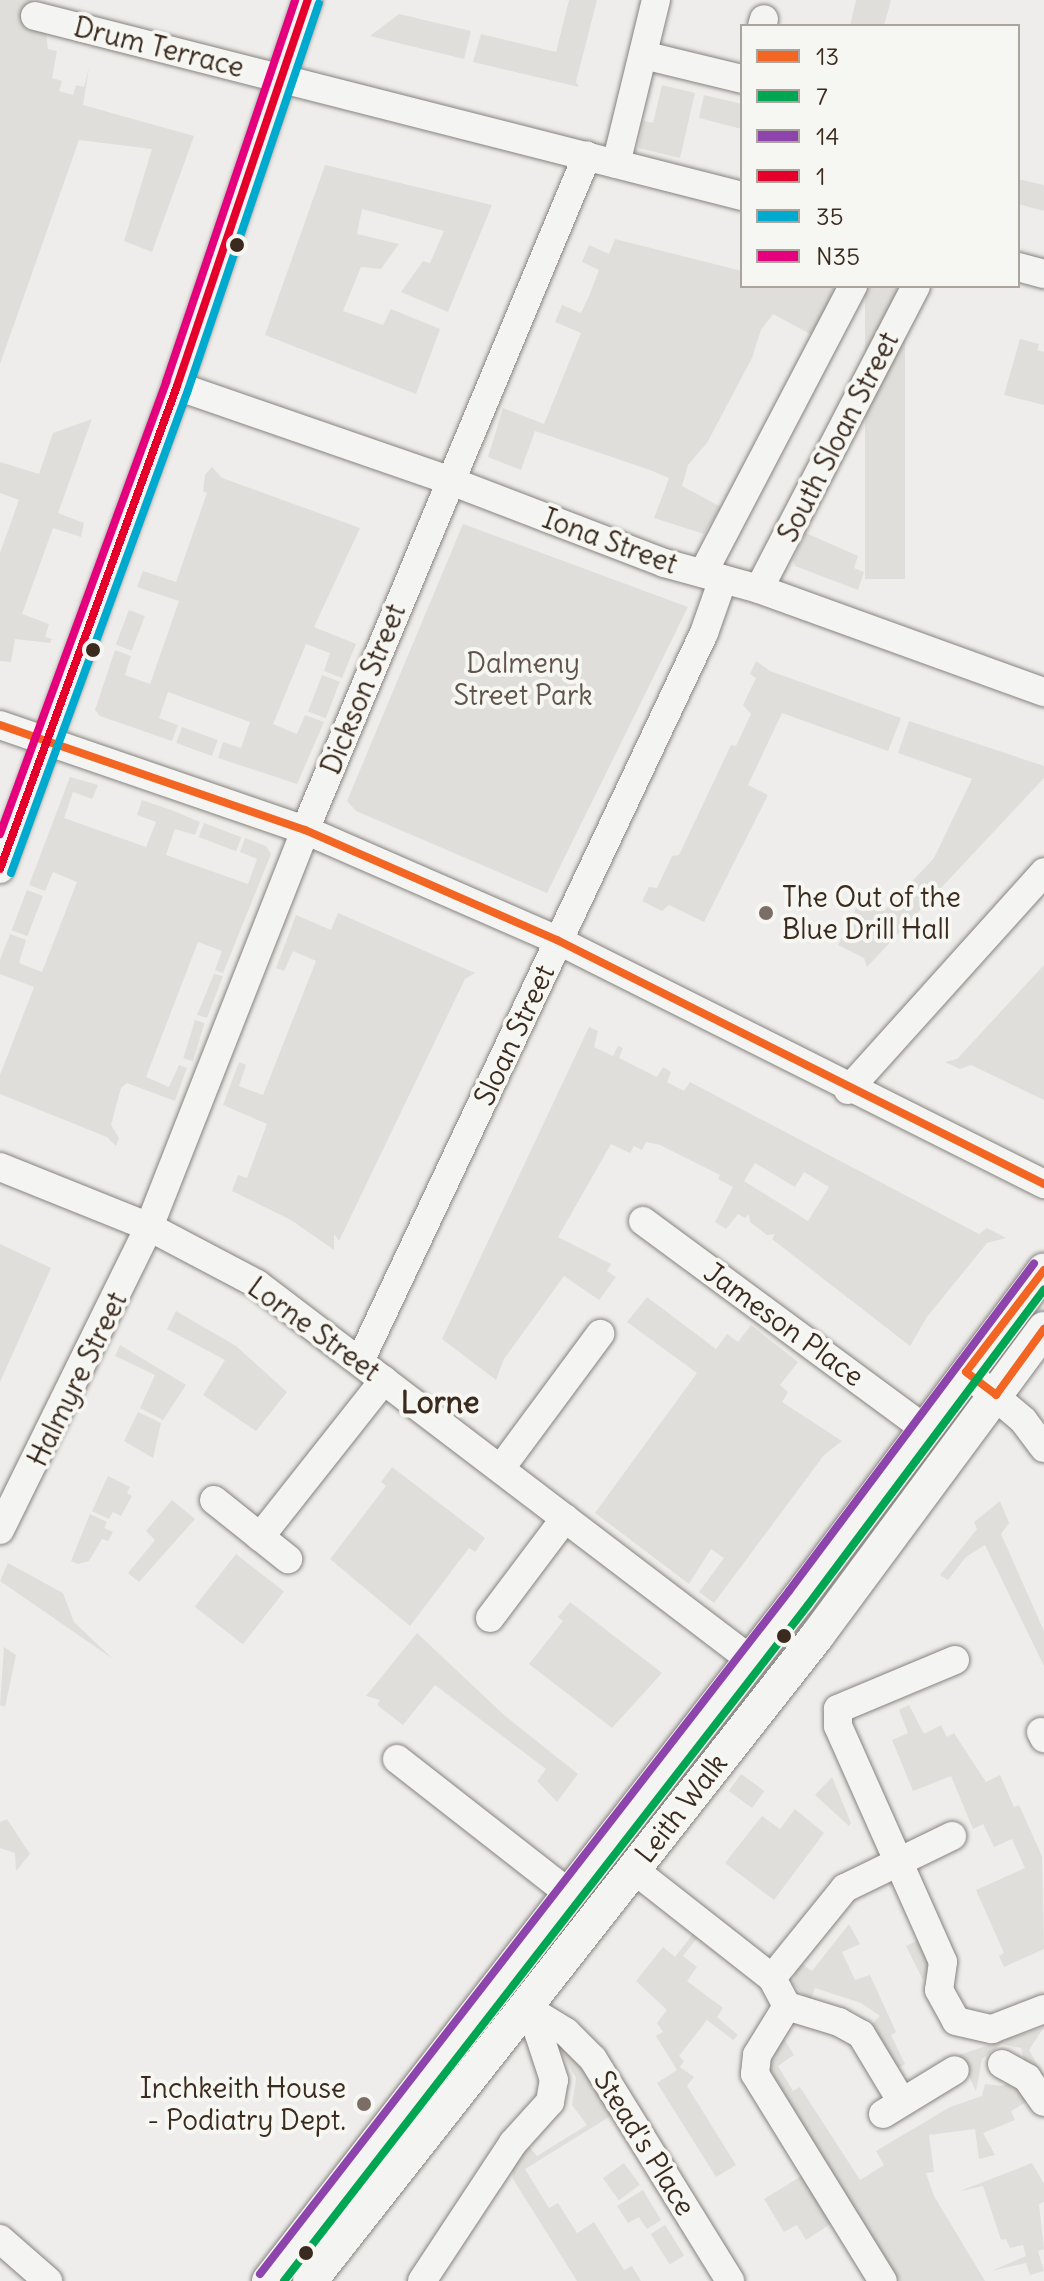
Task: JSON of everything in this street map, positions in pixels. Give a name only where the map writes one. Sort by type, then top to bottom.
[{"type":"main road","name":"Leith Walk","points":[[269,2281],[567,1892],[751,1660],[1044,1270]]},
{"type":"main road","name":"Leith Walk","points":[[310,2281],[534,2014],[633,1869],[817,1636],[1044,1329]]},
{"type":"street","points":[[0,869],[177,386],[308,0]]},
{"type":"street","points":[[616,164],[656,0]]},
{"type":"street","name":"Drum Terrace","points":[[35,16],[740,195]]},
{"type":"street","points":[[643,55],[740,79]]},
{"type":"street","name":"Dickson Street","points":[[149,1227],[305,830],[448,480],[587,156]]},
{"type":"street","points":[[1020,268],[1044,274]]},
{"type":"street","name":"South Sloan Street","points":[[713,576],[852,288]]},
{"type":"street","name":"South Sloan Street","points":[[759,589],[915,288]]},
{"type":"street","name":"Iona Street","points":[[177,386],[1044,692]]},
{"type":"street","name":"Sloan Street","points":[[361,1359],[704,633],[713,576]]},
{"type":"street","points":[[0,725],[50,739],[305,830],[557,940],[848,1090],[1044,1184]]},
{"type":"street","points":[[848,1090],[1044,872]]},
{"type":"street","name":"Lorne Street","points":[[0,1167],[149,1227],[257,1284],[361,1359],[384,1380],[751,1660]]},
{"type":"street","name":"Jameson Place","points":[[643,1221],[924,1428]]},
{"type":"street","name":"Halmyre Street","points":[[0,1530],[149,1227]]},
{"type":"street","points":[[501,1468],[600,1334]]},
{"type":"street","points":[[966,1372],[996,1395],[1044,1448]]},
{"type":"street","points":[[260,1537],[384,1380]]},
{"type":"street","points":[[214,1500],[288,1559]]},
{"type":"street","points":[[490,1618],[565,1518]]},
{"type":"street","points":[[955,1660],[875,1690],[838,1709],[835,1718],[943,1962],[939,1990],[956,2021],[992,2029],[1044,2009]]},
{"type":"street","points":[[397,1759],[567,1892]]},
{"type":"street","points":[[772,1978],[845,1888],[952,1836]]},
{"type":"street","points":[[633,1869],[772,1978],[787,2006],[861,2034],[892,2108],[955,2070]]},
{"type":"street","points":[[787,2006],[757,2055],[755,2074],[883,2281]]},
{"type":"street","name":"Stead's Place","points":[[422,2281],[513,2143],[550,2102],[554,2080],[534,2014]]},
{"type":"street","name":"Stead's Place","points":[[534,2014],[566,2032],[593,2059],[730,2281]]},
{"type":"street","points":[[1002,2064],[1027,2078],[1044,2102]]},
{"type":"street","points":[[0,2239],[48,2281]]},
{"type":"shaded area","points":[[0,0],[32,0],[43,12],[48,49],[57,51],[52,78],[62,81],[59,91],[73,95],[76,85],[84,87],[89,68],[83,105],[194,136],[152,252],[124,241],[152,149],[79,140],[0,364]]},
{"type":"shaded area","points":[[569,0],[597,0],[576,82],[579,87],[473,62],[481,34],[556,52]]},
{"type":"shaded area","points":[[856,0],[891,0],[885,24],[850,24]]},
{"type":"shaded area","points":[[399,14],[471,31],[464,59],[370,36]]},
{"type":"shaded area","points":[[662,85],[695,93],[680,158],[638,148],[644,121],[653,123]]},
{"type":"shaded area","points":[[704,95],[740,104],[740,128],[699,118]]},
{"type":"shaded area","points":[[325,165],[492,205],[448,312],[401,292],[423,261],[430,263],[444,231],[362,209],[357,234],[399,244],[381,269],[361,267],[343,311],[383,325],[391,309],[440,329],[416,394],[265,335]]},
{"type":"shaded area","points":[[1020,179],[1044,185],[1044,211],[1020,205]]},
{"type":"shaded area","points":[[615,239],[740,270],[740,288],[838,288],[812,335],[773,314],[761,330],[752,358],[707,443],[688,465],[682,486],[721,507],[704,534],[654,518],[669,478],[650,470],[535,431],[521,470],[488,457],[503,408],[544,424],[581,333],[555,322],[562,305],[581,313],[589,296],[599,270],[582,262],[589,245],[609,254]]},
{"type":"shaded area","points":[[865,288],[905,288],[905,579],[865,579]]},
{"type":"shaded area","points":[[1020,339],[1039,344],[1037,350],[1044,352],[1044,405],[1004,395]]},
{"type":"shaded area","points":[[92,419],[58,513],[84,523],[81,537],[53,528],[22,614],[49,624],[45,637],[52,639],[50,643],[15,639],[11,662],[0,661],[0,553],[19,500],[0,493],[0,462],[39,474],[53,433]]},
{"type":"shaded area","points":[[212,467],[222,478],[360,528],[314,627],[356,644],[342,678],[324,671],[330,653],[306,644],[273,724],[297,734],[305,715],[324,722],[297,784],[218,758],[223,742],[241,748],[250,722],[168,692],[159,718],[178,725],[172,741],[100,716],[95,710],[115,650],[131,656],[125,675],[150,684],[179,601],[137,587],[143,571],[176,582],[207,493],[203,491],[205,475]]},
{"type":"shaded area","name":"Dalmeny Street Park","points":[[463,524],[688,607],[547,893],[356,811],[347,801]]},
{"type":"shaded area","points":[[806,533],[858,556],[854,568],[864,572],[858,590],[795,566],[793,560]]},
{"type":"shaded area","points":[[129,610],[145,616],[132,651],[116,645]]},
{"type":"shaded area","points":[[756,661],[770,671],[901,718],[888,751],[782,713],[748,785],[768,795],[704,922],[669,905],[662,911],[642,901],[649,887],[657,888],[672,856],[679,855],[731,745],[736,746],[751,714],[743,705],[756,678],[750,674]]},
{"type":"shaded area","points":[[322,675],[340,682],[326,718],[308,711]]},
{"type":"shaded area","points":[[909,721],[1044,766],[1044,778],[867,967],[864,958],[838,945],[860,900],[870,909],[884,911],[934,858],[972,779],[898,753]]},
{"type":"shaded area","points":[[182,727],[218,740],[212,756],[176,743]]},
{"type":"shaded area","points":[[70,777],[98,785],[92,799],[73,792],[64,818],[146,847],[156,822],[137,815],[142,800],[171,810],[200,822],[195,835],[175,829],[166,855],[248,884],[257,859],[240,852],[245,838],[266,846],[271,854],[223,973],[215,970],[222,951],[198,942],[146,1077],[169,1087],[179,1065],[187,1068],[175,1101],[127,1083],[121,1088],[111,1125],[119,1138],[116,1146],[107,1137],[0,1094],[0,1075],[34,987],[0,974],[0,960],[10,934],[26,940],[19,963],[42,972],[77,882],[53,872],[45,891],[29,885]]},
{"type":"shaded area","points":[[204,823],[241,837],[236,851],[199,837]]},
{"type":"shaded area","points":[[27,890],[43,896],[27,936],[12,930]]},
{"type":"shaded area","points":[[338,913],[475,973],[465,979],[339,1241],[334,1234],[334,1250],[291,1220],[232,1191],[238,1175],[247,1178],[267,1124],[223,1105],[239,1062],[246,1065],[239,1086],[263,1095],[316,961],[293,951],[284,971],[276,968],[296,915],[331,930]]},
{"type":"shaded area","points":[[1044,965],[1044,1100],[971,1065],[960,1069],[945,1062],[957,1059]]},
{"type":"shaded area","points":[[214,974],[223,976],[207,1018],[197,1015]]},
{"type":"shaded area","points":[[195,1020],[205,1023],[193,1061],[183,1058]]},
{"type":"shaded area","points":[[589,1027],[598,1031],[594,1047],[613,1056],[618,1046],[623,1048],[619,1058],[657,1077],[663,1067],[671,1072],[667,1082],[684,1091],[690,1082],[979,1234],[987,1228],[1006,1238],[987,1243],[927,1317],[910,1346],[772,1239],[775,1234],[767,1235],[750,1222],[749,1214],[745,1218],[738,1214],[726,1229],[715,1222],[733,1187],[718,1179],[720,1175],[660,1145],[646,1142],[642,1150],[634,1146],[630,1153],[611,1144],[558,1237],[611,1264],[607,1271],[616,1277],[599,1300],[564,1276],[504,1359],[496,1380],[442,1339]],"holes":[[[755,1163],[795,1187],[804,1172],[829,1187],[808,1221],[744,1181]]]},
{"type":"shaded area","points":[[0,1244],[51,1268],[0,1382]]},
{"type":"shaded area","points":[[647,1297],[716,1349],[727,1334],[738,1342],[751,1325],[798,1362],[780,1385],[788,1392],[782,1402],[842,1441],[824,1455],[714,1603],[699,1592],[724,1558],[711,1549],[689,1584],[595,1513],[697,1373],[627,1322]]},
{"type":"shaded area","points":[[176,1311],[236,1346],[287,1392],[256,1431],[203,1395],[225,1360],[167,1329]]},
{"type":"shaded area","points":[[120,1345],[186,1385],[163,1420],[140,1408],[155,1375],[115,1356]]},
{"type":"shaded area","points":[[138,1412],[161,1423],[153,1458],[124,1441]]},
{"type":"shaded area","points":[[392,1467],[485,1538],[475,1552],[469,1548],[410,1626],[330,1559],[386,1486],[381,1482]]},
{"type":"shaded area","points":[[108,1476],[130,1487],[127,1493],[132,1496],[121,1516],[113,1512],[109,1519],[92,1511]]},
{"type":"shaded area","points":[[172,1500],[195,1519],[139,1582],[128,1573],[155,1540],[146,1531]]},
{"type":"shaded area","points":[[1000,1501],[1009,1523],[1001,1534],[1044,1631],[1044,1666],[985,1545],[966,1557],[948,1580],[940,1575],[977,1529],[974,1522]]},
{"type":"shaded area","points":[[90,1514],[107,1522],[104,1528],[113,1532],[108,1541],[102,1539],[89,1561],[78,1564],[71,1561]]},
{"type":"shaded area","points":[[236,1554],[284,1592],[243,1644],[195,1607]]},
{"type":"shaded area","points":[[8,1563],[63,1593],[74,1622],[113,1659],[0,1581]]},
{"type":"shaded area","points":[[570,1602],[662,1673],[612,1728],[529,1664],[563,1621],[558,1617]]},
{"type":"shaded area","points":[[417,1633],[504,1715],[578,1774],[557,1802],[537,1781],[546,1769],[435,1685],[403,1725],[377,1705],[380,1700],[366,1696]]},
{"type":"shaded area","points":[[4,1647],[16,1655],[5,1707],[0,1705]]},
{"type":"shaded area","points":[[909,1705],[924,1734],[941,1725],[947,1737],[954,1733],[986,1782],[1000,1775],[1014,1807],[1019,1805],[1042,1856],[1044,1949],[1004,1967],[999,1956],[1004,1953],[976,1890],[1025,1868],[1012,1839],[994,1847],[983,1824],[973,1829],[951,1776],[913,1791],[892,1740],[908,1733],[899,1710]]},
{"type":"shaded area","points":[[741,1774],[764,1791],[752,1808],[729,1791]]},
{"type":"shaded area","points":[[832,1777],[851,1823],[849,1826],[815,1795]]},
{"type":"shaded area","points":[[795,1809],[824,1833],[774,1900],[725,1863],[762,1816],[780,1829]]},
{"type":"shaded area","points":[[7,1819],[30,1854],[16,1871],[15,1853],[0,1848],[0,1822]]},
{"type":"shaded area","points":[[849,1924],[860,1944],[842,1952],[855,1980],[870,1975],[896,2032],[891,2035],[905,2064],[897,2069],[869,2027],[880,2016],[861,2003],[815,1988],[810,2002],[793,1984],[798,1961],[812,1971]]},
{"type":"shaded area","points":[[693,1934],[697,1938],[683,1956],[697,1967],[687,1981],[723,2008],[717,2017],[738,2035],[733,2040],[707,2020],[679,2056],[684,2061],[680,2067],[694,2077],[687,2086],[736,2165],[716,2177],[657,2083],[677,2070],[656,2036],[663,2032],[657,2023],[667,2010],[636,1981],[663,1947],[675,1957]]},
{"type":"shaded area","points":[[918,1940],[931,1966],[923,1980],[906,1946]]},
{"type":"shaded area","points":[[1044,2027],[1029,2050],[1044,2076],[1036,2079],[1026,2069],[1021,2048],[1001,2044],[982,2059],[976,2091],[959,2055]]},
{"type":"shaded area","points":[[783,2037],[794,2055],[778,2066],[793,2091],[800,2087],[860,2180],[884,2165],[876,2151],[950,2107],[982,2096],[985,2084],[1002,2086],[1019,2079],[1030,2100],[1011,2111],[1015,2120],[983,2133],[995,2155],[979,2159],[975,2129],[929,2135],[934,2172],[926,2173],[934,2196],[985,2281],[900,2281],[767,2071]]},
{"type":"shaded area","points":[[567,2040],[622,2109],[525,2169],[549,2208],[558,2203],[577,2233],[594,2222],[624,2270],[632,2266],[641,2281],[577,2281],[513,2179],[512,2168],[525,2141],[537,2156],[587,2125],[572,2105],[576,2078],[556,2043]]},
{"type":"shaded area","points":[[624,2163],[640,2185],[619,2200],[603,2178]]},
{"type":"shaded area","points":[[1032,2163],[1044,2184],[1044,2202],[1039,2204],[1044,2249],[1038,2251],[1044,2271],[1030,2275],[1026,2263],[991,2271],[1026,2256],[1023,2245],[1010,2248],[1006,2239],[1001,2240],[983,2186],[960,2191]]},
{"type":"shaded area","points":[[803,2175],[832,2223],[806,2240],[797,2225],[784,2232],[764,2199]]},
{"type":"shaded area","points":[[643,2190],[661,2220],[647,2229],[639,2217],[628,2223],[617,2206]]},
{"type":"shaded area","points":[[665,2225],[684,2256],[670,2265],[651,2234]]},
{"type":"transit line","name":"N35","points":[[0,834],[166,382],[295,0]]},
{"type":"transit line","name":"1","points":[[0,869],[177,386],[308,0]]},
{"type":"transit line","name":"35","points":[[11,873],[188,390],[319,4]]},
{"type":"transit line","name":"13","points":[[0,725],[305,830],[557,940],[1044,1184]]},
{"type":"transit line","name":"14","points":[[260,2274],[789,1591],[1034,1263]]},
{"type":"transit line","name":"13","points":[[1044,1270],[966,1372],[996,1395],[1044,1329]]},
{"type":"transit line","name":"7","points":[[284,2281],[808,1605],[1044,1290]]},
{"type":"place","name":"The Out of the Blue Drill Hall","points":[[766,913]]},
{"type":"place","name":"Inchkeith House - Podiatry Dept.","points":[[364,2104]]},
{"type":"district","name":"Lorne","points":[[440,1402]]}]
